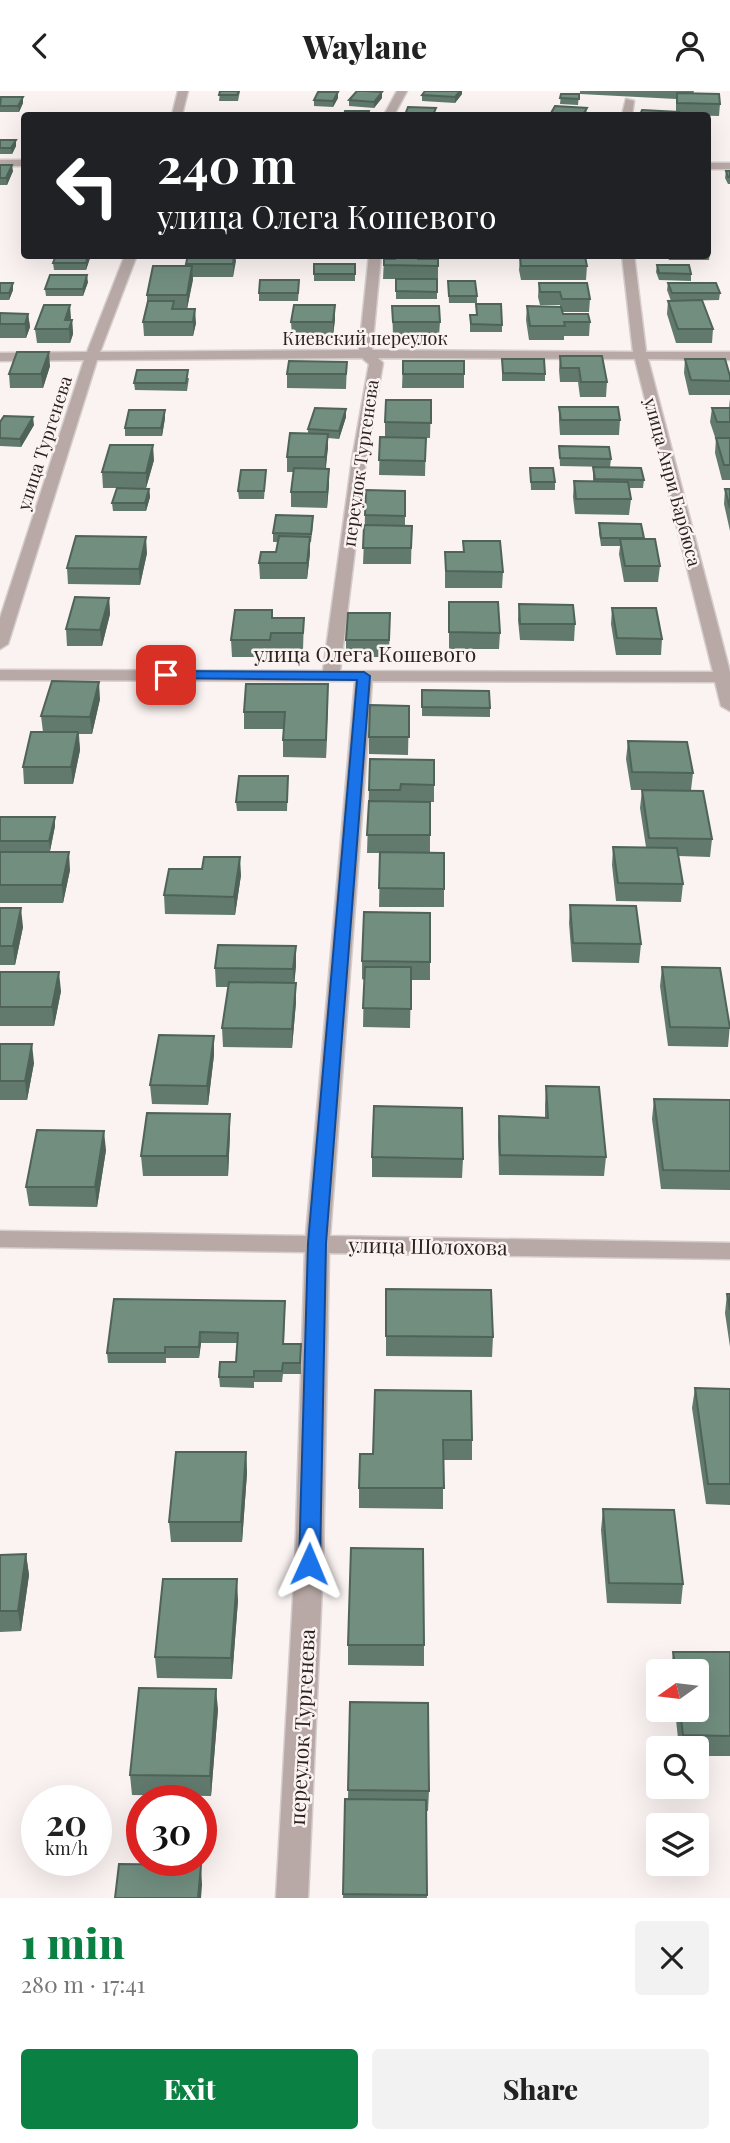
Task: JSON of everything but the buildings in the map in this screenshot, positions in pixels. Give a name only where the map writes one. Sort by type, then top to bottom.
[{"type":"street","points":[[178,112],[183,91]]},
{"type":"street","points":[[391,112],[402,91]]},
{"type":"street","points":[[627,112],[629,101]]},
{"type":"street","points":[[0,163],[21,163]]},
{"type":"street","points":[[711,166],[730,166]]},
{"type":"street","name":"улица Тургенева","points":[[0,644],[91,358],[129,259]]},
{"type":"street","name":"переулок Тургенева","points":[[331,675],[359,460],[376,363],[365,354],[375,259]]},
{"type":"street","name":"улица Анри Барбюса","points":[[628,259],[640,355],[727,677],[730,706]]},
{"type":"street","name":"Киевский переулок","points":[[0,357],[365,354],[730,356]]},
{"type":"street","name":"улица Олега Кошевого","points":[[0,675],[727,677]]},
{"type":"street","name":"переулок Тургенева","points":[[292,1898],[309,1564],[317,1243],[364,676]]},
{"type":"street","name":"улица Шолохова","points":[[0,1239],[730,1251]]},
{"type":"route","points":[[166,675],[364,676],[317,1243],[309,1564]]}]
